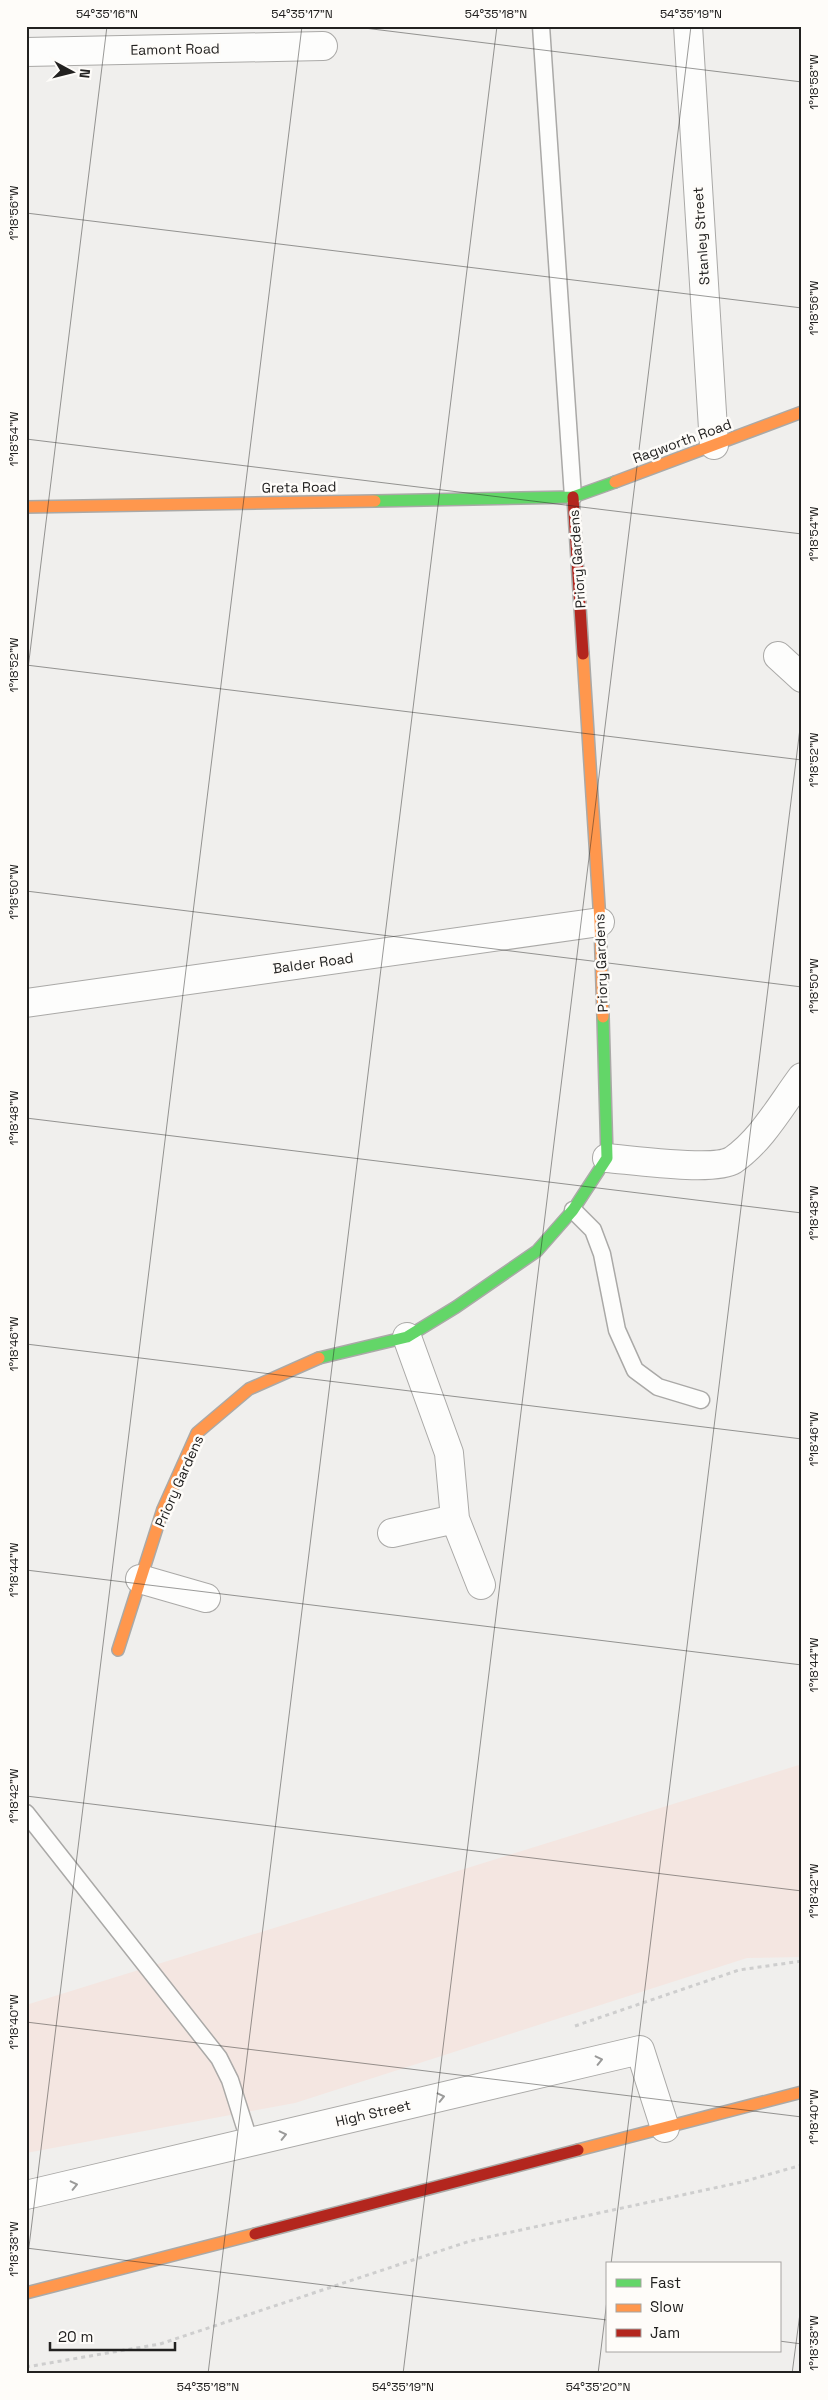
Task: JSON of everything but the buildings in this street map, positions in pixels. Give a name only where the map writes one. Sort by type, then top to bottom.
[{"type":"street","name":"Stanley Street","points":[[688,26],[714,445]]},
{"type":"street","name":"Eamont Road","points":[[26,52],[323,46]]},
{"type":"street","name":"Ragworth Road","points":[[573,497],[802,412]]},
{"type":"street","name":"Greta Road","points":[[26,507],[573,497]]},
{"type":"street","name":"Priory Gardens","points":[[118,1650],[163,1509],[197,1433],[249,1389],[323,1356],[407,1337],[456,1307],[536,1251],[573,1210],[607,1158],[600,922],[573,497]]},
{"type":"street","points":[[778,656],[802,678]]},
{"type":"street","name":"Balder Road","points":[[26,1003],[600,922]]},
{"type":"street","points":[[607,1158],[696,1166],[731,1161],[761,1133],[802,1078]]},
{"type":"street","points":[[407,1337],[449,1453],[455,1519],[481,1585]]},
{"type":"street","points":[[392,1533],[455,1519]]},
{"type":"street","points":[[140,1579],[206,1598]]},
{"type":"street","name":"High Street","points":[[26,2195],[640,2050],[665,2128]]},
{"type":"street","points":[[26,2293],[802,2092]]},
{"type":"lane","points":[[541,26],[573,497]]},
{"type":"lane","points":[[573,1210],[593,1230],[602,1254],[617,1330],[635,1370],[658,1387],[701,1400]]},
{"type":"lane","points":[[26,1813],[219,2058],[230,2080],[250,2143]]},
{"type":"path","points":[[26,2367],[160,2344],[470,2241],[742,2182],[802,2165]]},
{"type":"shaded area","points":[[802,1764],[802,1957],[747,1958],[295,2103],[26,2153],[26,2005]]},
{"type":"traffic: fast","points":[[375,501],[573,497],[615,482]]},
{"type":"traffic: fast","points":[[319,1358],[407,1337],[456,1307],[537,1251],[573,1210],[607,1158],[603,1017]]},
{"type":"traffic: slow","points":[[615,482],[802,412]]},
{"type":"traffic: slow","points":[[26,507],[375,501]]},
{"type":"traffic: slow","points":[[583,654],[600,922],[603,1017]]},
{"type":"traffic: slow","points":[[118,1650],[163,1509],[197,1433],[249,1389],[319,1358]]},
{"type":"traffic: slow","points":[[578,2150],[802,2092]]},
{"type":"traffic: slow","points":[[26,2293],[255,2234]]},
{"type":"traffic: jam","points":[[573,497],[583,654]]},
{"type":"traffic: jam","points":[[255,2234],[578,2150]]}]
